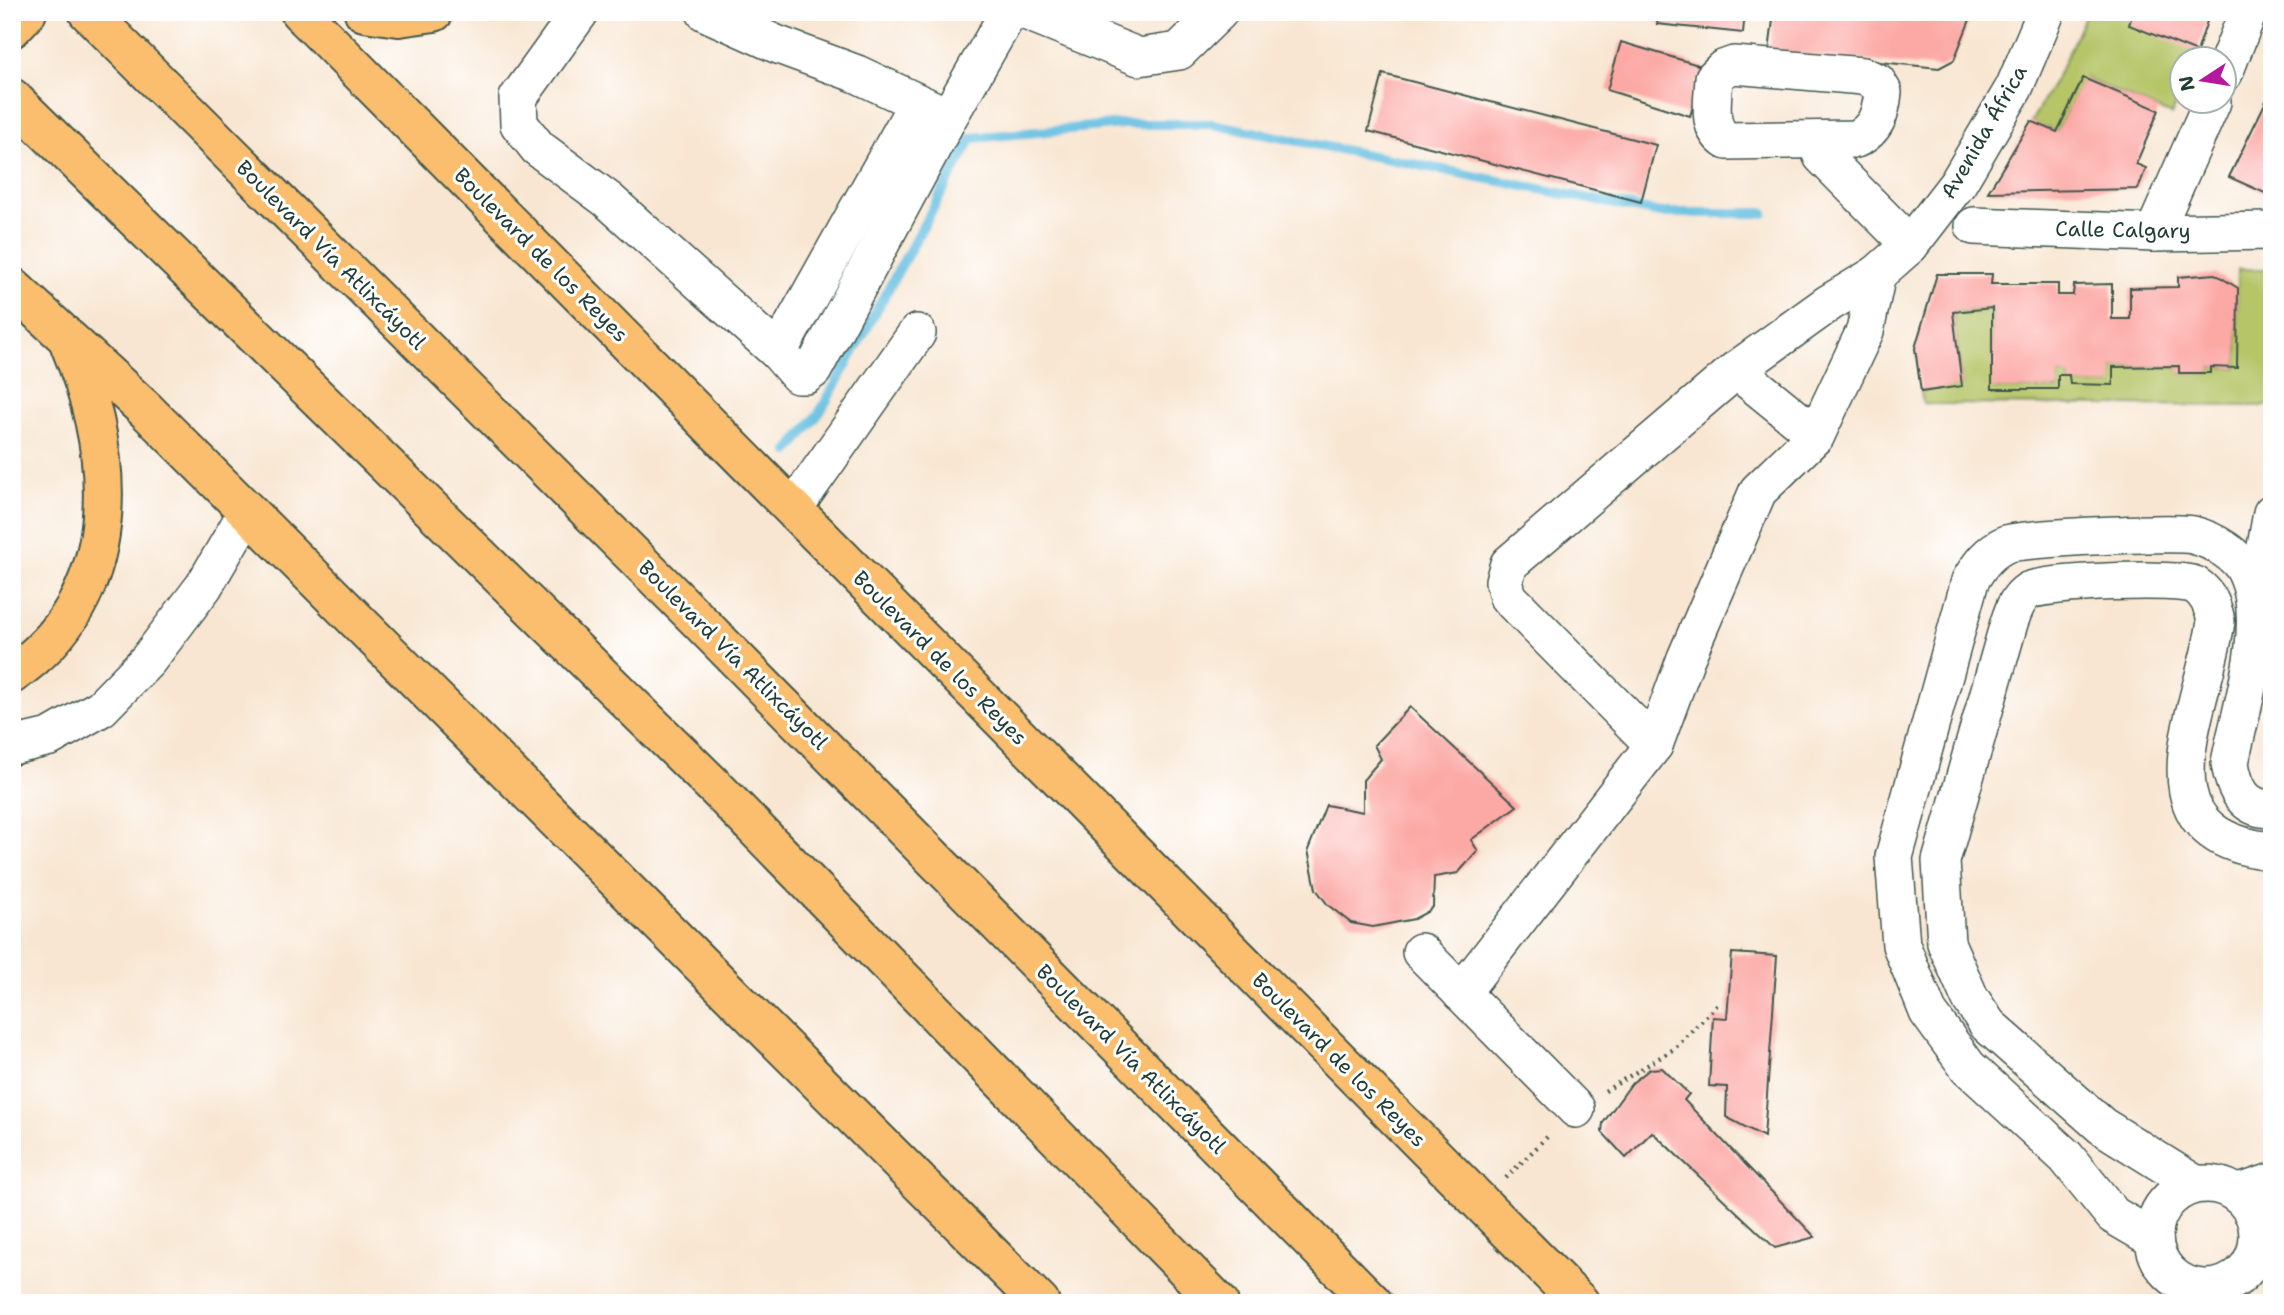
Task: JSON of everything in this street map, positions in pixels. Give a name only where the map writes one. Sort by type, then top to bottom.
[{"type":"main road","points":[[12,28],[27,12]]},
{"type":"main road","name":"Boulevard Vía Atlixcáyotl","points":[[88,12],[701,622],[1373,1303]]},
{"type":"main road","name":"Boulevard de los Reyes","points":[[300,12],[1580,1303]]},
{"type":"main road","points":[[364,12],[399,17],[434,12]]},
{"type":"main road","points":[[12,98],[718,790],[1219,1303]]},
{"type":"main road","points":[[12,287],[147,411],[1040,1303]]},
{"type":"main road","points":[[12,674],[45,647],[67,622],[84,594],[97,563],[102,520],[98,435],[91,402],[68,340]]},
{"type":"street","points":[[580,12],[518,98],[519,124],[537,148],[608,200],[778,352],[933,110],[1009,12]]},
{"type":"street","points":[[705,12],[776,44],[857,74],[933,110]]},
{"type":"street","points":[[1028,12],[1139,57],[1179,51],[1219,12]]},
{"type":"street","name":"Avenida África","points":[[1654,745],[1508,597],[1504,581],[1509,564],[1736,370],[1829,303],[1877,274],[1910,245],[1958,183],[2014,88],[2046,12]]},
{"type":"street","points":[[2235,46],[2248,12]]},
{"type":"street","points":[[2154,233],[2206,116]]},
{"type":"street","points":[[1816,140],[1822,156],[1910,245]]},
{"type":"street","name":"Calle Calgary","points":[[1974,226],[2154,233],[2272,231]]},
{"type":"street","points":[[1461,993],[1654,745],[1686,658],[1758,491],[1816,435],[1865,331],[1877,274]]},
{"type":"street","points":[[793,509],[917,333]]},
{"type":"street","points":[[1736,370],[1816,435]]},
{"type":"street","points":[[12,746],[50,737],[101,708],[148,660],[204,586],[247,512]]},
{"type":"street","points":[[2247,574],[2263,563],[2272,513]]},
{"type":"street","points":[[2154,1239],[2113,1215],[2066,1157],[1968,1067],[1946,1041],[1928,1012],[1901,944],[1894,857],[1970,581],[1979,565],[1993,551],[2022,540],[2192,535],[2234,556],[2247,574],[2257,626],[2230,763],[2234,785],[2244,799],[2259,809],[2272,809]]},
{"type":"street","points":[[2195,1184],[2102,1126],[1988,1025],[1970,999],[1946,943],[1941,861],[2016,604],[2025,592],[2036,587],[2064,583],[2186,581],[2204,592],[2210,601],[2216,621],[2184,754],[2183,773],[2196,811],[2223,839],[2240,847],[2272,851]]},
{"type":"street","points":[[1894,857],[1941,861]]},
{"type":"street","points":[[1421,952],[1576,1109]]},
{"type":"street","points":[[2238,1194],[2272,1182]]},
{"type":"street","points":[[2210,1183],[2238,1194],[2249,1206],[2256,1220],[2258,1237],[2264,1246],[2249,1265],[2229,1283],[2202,1295],[2164,1267],[2154,1239],[2160,1210],[2169,1198],[2195,1184],[2210,1183]]},
{"type":"green space","points":[[2087,12],[2133,12],[2187,46],[2168,46],[2168,114],[2084,78],[2057,132],[2031,122],[2062,67]]},
{"type":"green space","points":[[2238,269],[2272,269],[2272,406],[1923,404],[1921,392],[1962,385],[1953,312],[1992,308],[1993,389],[2058,389],[2058,375],[2069,375],[2070,384],[2112,385],[2113,367],[2179,366],[2180,373],[2211,373],[2211,367],[2237,368]]},
{"type":"building","points":[[1568,12],[1603,12],[1603,18]]},
{"type":"building","points":[[1659,12],[1745,12],[1743,33],[1657,24]]},
{"type":"building","points":[[1774,12],[1973,12],[1954,60],[1939,68],[1769,51]]},
{"type":"building","points":[[2133,12],[2210,12],[2199,46],[2182,46],[2129,25]]},
{"type":"building","points":[[1621,42],[1705,67],[1690,116],[1607,90]]},
{"type":"building","points":[[1383,74],[1656,145],[1641,202],[1368,131]]},
{"type":"building","points":[[2083,78],[2159,110],[2136,164],[2146,168],[2138,189],[1988,192],[2031,121],[2057,132]]},
{"type":"building","points":[[2272,89],[2272,184],[2267,194],[2229,177]]},
{"type":"building","points":[[1937,274],[1992,274],[1991,284],[2058,284],[2058,295],[2073,295],[2074,285],[2112,284],[2112,319],[2130,319],[2130,288],[2178,287],[2178,277],[2215,274],[2238,288],[2237,368],[2211,367],[2211,373],[2179,373],[2179,366],[2113,367],[2113,385],[2070,384],[2069,375],[2058,375],[2058,389],[1992,389],[1992,308],[1953,312],[1962,386],[1921,392],[1915,348]]},
{"type":"building","points":[[1410,707],[1517,806],[1471,840],[1478,851],[1458,873],[1434,877],[1433,907],[1427,912],[1414,919],[1373,927],[1351,923],[1328,905],[1316,889],[1308,850],[1326,805],[1363,812],[1363,780],[1381,759],[1374,745]]},
{"type":"building","points":[[1732,953],[1777,956],[1764,1137],[1726,1117],[1727,1087],[1709,1086],[1713,1017],[1727,1018]]},
{"type":"building","points":[[1662,1068],[1689,1094],[1684,1100],[1815,1237],[1775,1248],[1652,1132],[1626,1158],[1602,1132],[1603,1123],[1632,1083],[1650,1069]]},
{"type":"waterway","points":[[789,451],[820,412],[972,138],[1122,124],[1212,124],[1660,213],[1764,213]]}]
